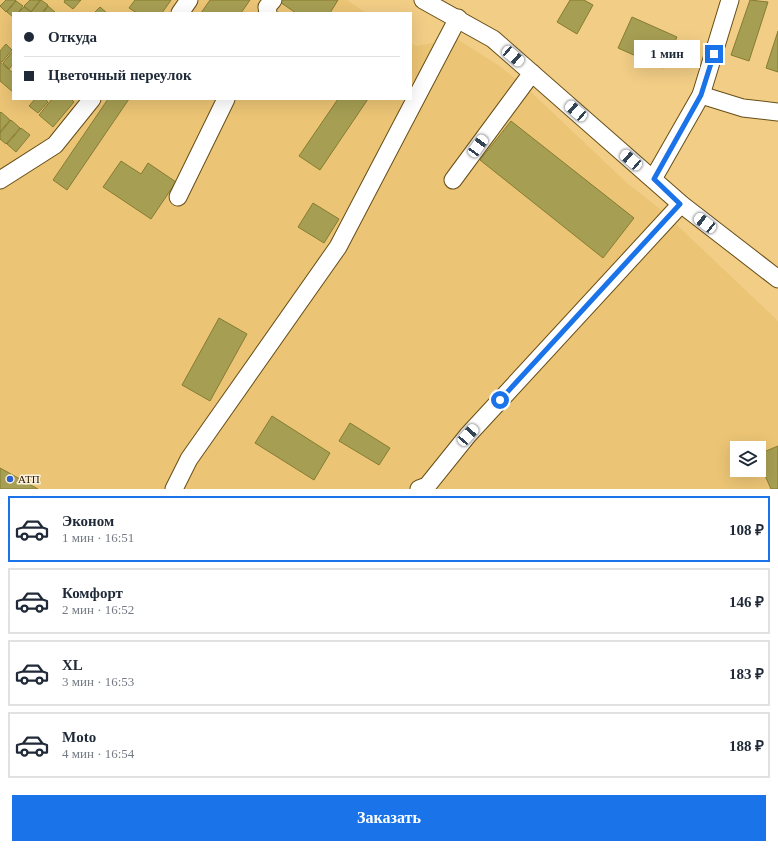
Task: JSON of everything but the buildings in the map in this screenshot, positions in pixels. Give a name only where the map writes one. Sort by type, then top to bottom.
[{"type":"street","points":[[181,12],[190,0]]},
{"type":"street","points":[[268,12],[267,7],[272,0]]},
{"type":"street","points":[[423,0],[458,18],[493,39],[654,179],[680,204],[778,279]]},
{"type":"street","points":[[654,179],[701,95],[730,0]]},
{"type":"street","points":[[174,489],[189,458],[338,247],[458,18]]},
{"type":"street","points":[[453,180],[532,73]]},
{"type":"street","points":[[701,95],[743,108],[778,112]]},
{"type":"street","points":[[0,180],[55,145],[91,100]]},
{"type":"street","points":[[178,197],[226,100]]},
{"type":"street","points":[[419,489],[427,486],[468,435],[680,204]]},
{"type":"shaded area","points":[[0,0],[347,0],[365,12],[12,12],[12,100],[412,100],[412,44],[416,46],[457,39],[501,67],[532,93],[627,183],[660,209],[778,321],[778,489],[0,489]]},
{"type":"place","name":"АТП","points":[[10,479]]},
{"type":"route","points":[[500,400],[680,204],[654,179],[701,95],[714,54]]}]
